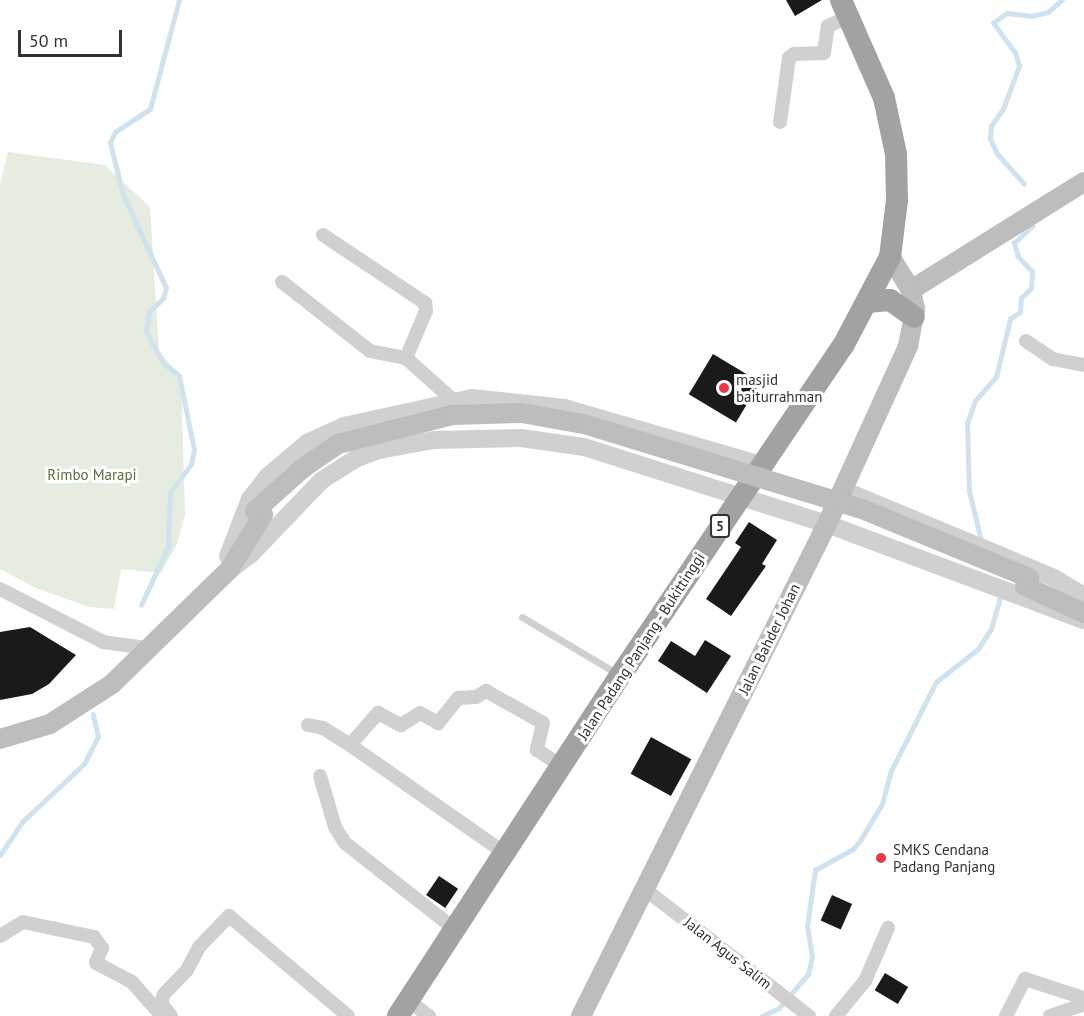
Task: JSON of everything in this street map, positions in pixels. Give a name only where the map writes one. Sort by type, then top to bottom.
[{"type":"highway","name":"Jalan Padang Panjang - Bukittinggi","points":[[403,1008],[506,854],[620,676],[843,346],[890,256],[897,200],[896,154],[884,98],[844,8]]},
{"type":"highway","points":[[867,302],[890,300],[914,318]]},
{"type":"main road","points":[[911,290],[1084,182]]},
{"type":"main road","name":"Jalan Bahder Johan","points":[[581,1016],[827,524],[908,346],[914,318],[911,290],[890,256]]},
{"type":"main road","points":[[0,739],[50,724],[112,684],[225,569],[259,513],[303,468],[338,444],[453,415],[522,413],[584,424],[862,509],[1084,605]]},
{"type":"main road","points":[[1027,582],[1084,613]]},
{"type":"street","points":[[780,122],[789,58],[794,54],[824,53],[828,26],[844,8]]},
{"type":"street","points":[[323,235],[425,303],[426,311],[406,358]]},
{"type":"street","points":[[282,282],[369,351],[406,358],[455,402]]},
{"type":"street","points":[[1026,341],[1053,359],[1084,365]]},
{"type":"street","points":[[225,569],[244,511],[257,489],[307,443],[344,426],[455,402],[498,398],[564,408],[761,465]]},
{"type":"street","points":[[225,569],[251,554],[321,480],[341,465],[379,450],[434,440],[521,438],[584,447],[827,524],[1084,620]]},
{"type":"street","points":[[843,490],[1054,578],[1084,596]]},
{"type":"street","points":[[0,589],[103,642],[146,648]]},
{"type":"street","points":[[350,745],[378,713],[400,725],[420,714],[438,723],[458,698],[476,697],[486,691],[543,723],[537,750],[562,766]]},
{"type":"street","points":[[308,725],[323,728],[350,745],[506,854]]},
{"type":"street","points":[[320,776],[335,827],[345,843],[456,930]]},
{"type":"street","name":"Jalan Agus Salim","points":[[646,890],[803,1012]]},
{"type":"street","points":[[171,1016],[161,1003],[164,994],[187,970],[200,946],[229,915],[348,1016]]},
{"type":"street","points":[[0,936],[23,922],[93,937],[102,948],[96,963],[132,982],[162,1016]]},
{"type":"street","points":[[836,1016],[865,981],[888,928]]},
{"type":"street","points":[[1006,1016],[1025,979],[1084,998]]},
{"type":"street","points":[[1050,1016],[1084,1004]]},
{"type":"street","points":[[403,1008],[429,1016]]},
{"type":"lane","points":[[522,616],[620,676]]},
{"type":"green space","name":"Rimbo Marapi","points":[[8,152],[105,165],[150,207],[159,352],[181,376],[185,515],[177,544],[161,573],[121,569],[114,609],[89,607],[36,588],[0,569],[0,184]]},
{"type":"building","points":[[786,0],[822,0],[795,16]]},
{"type":"building","name":"masjid baiturrahman","points":[[713,354],[760,382],[736,423],[689,394]]},
{"type":"building","points":[[749,522],[777,540],[762,564],[766,566],[731,616],[706,599],[741,547],[735,543]]},
{"type":"building","points":[[30,627],[76,655],[49,684],[32,694],[0,700],[0,632]]},
{"type":"building","points":[[705,640],[731,656],[707,693],[658,661],[671,641],[695,656]]},
{"type":"building","points":[[651,737],[691,759],[671,796],[631,774]]},
{"type":"building","points":[[439,876],[458,889],[445,908],[426,895]]},
{"type":"building","points":[[832,895],[852,904],[841,930],[821,921]]},
{"type":"building","points":[[885,973],[908,987],[898,1004],[875,990]]},
{"type":"waterway","points":[[141,605],[168,547],[170,493],[191,464],[194,450],[179,376],[163,363],[146,332],[149,312],[163,298],[166,288],[123,195],[110,143],[115,132],[150,109],[179,0]]},
{"type":"waterway","points":[[1024,184],[997,154],[990,139],[991,126],[1003,109],[1019,66],[1015,53],[993,23],[1007,13],[1032,16],[1048,12],[1062,0]]},
{"type":"waterway","points":[[981,541],[969,491],[967,424],[975,401],[996,377],[1010,319],[1020,312],[1021,298],[1031,288],[1032,272],[1018,257],[1014,243],[1032,226]]},
{"type":"waterway","points":[[762,1016],[779,1008],[808,974],[812,957],[807,926],[815,870],[853,849],[861,839],[882,804],[891,771],[936,682],[978,649],[991,629],[1001,593]]},
{"type":"waterway","points":[[0,855],[22,822],[84,764],[98,737],[93,715]]},
{"type":"place","name":"masjid baiturrahman","points":[[724,388]]},
{"type":"place","name":"SMKS Cendana Padang Panjang","points":[[881,858]]}]
